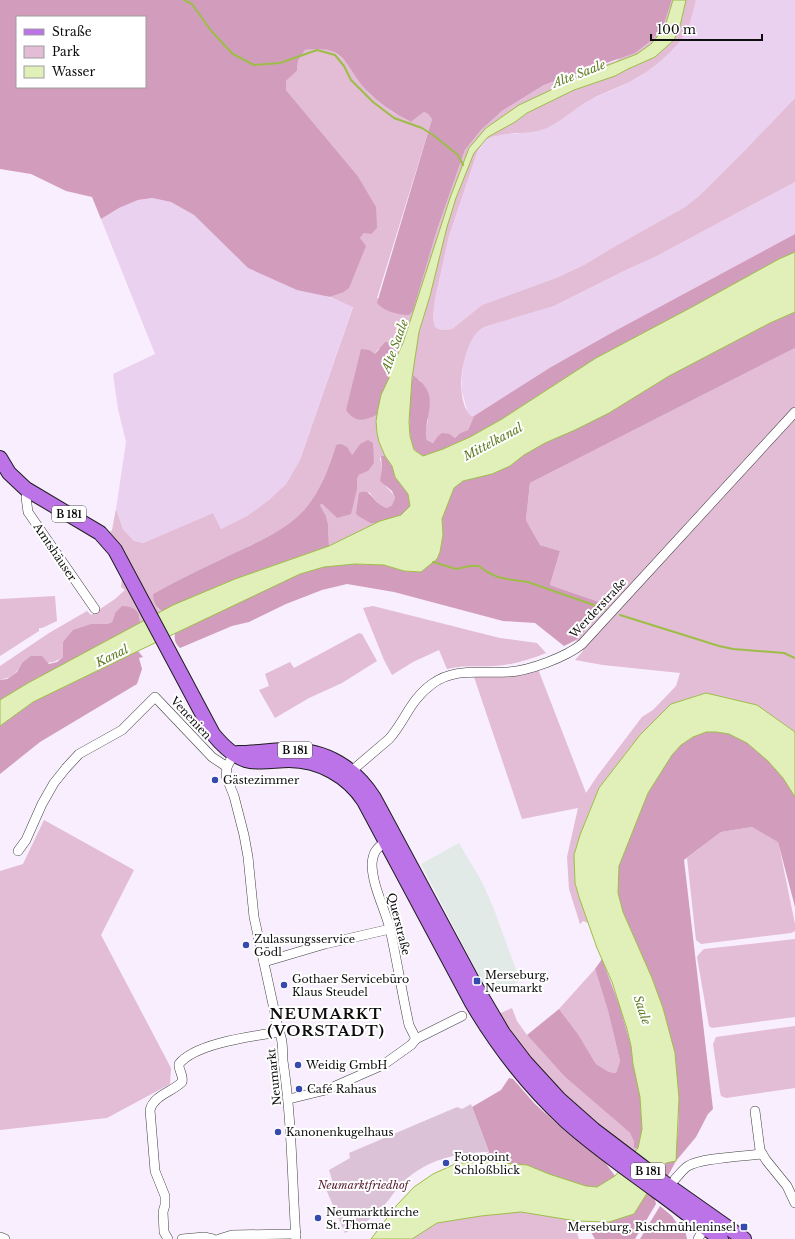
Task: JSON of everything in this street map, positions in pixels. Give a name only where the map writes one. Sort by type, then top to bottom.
[{"type":"main road","name":"B 181","points":[[0,458],[9,473],[29,491],[100,533],[115,550],[131,577],[213,734],[226,748],[234,753],[302,750],[326,756],[339,763],[359,794],[460,983],[487,1029],[520,1073],[567,1122],[612,1151],[677,1200],[705,1228],[721,1239]]},
{"type":"main road","name":"B 181","points":[[348,775],[361,780],[374,798],[458,956],[503,1033],[526,1063],[559,1100],[612,1151]]},
{"type":"main road","name":"B 181","points":[[705,1228],[744,1239]]},
{"type":"street","name":"Werderstraße","points":[[348,775],[394,734],[413,702],[431,685],[442,678],[453,674],[468,672],[510,672],[530,668],[567,655],[582,644],[795,412]]},
{"type":"street","name":"Amtshäuser","points":[[29,491],[26,497],[28,512],[95,610]]},
{"type":"street","name":"Venenien","points":[[18,851],[26,840],[42,804],[54,783],[66,768],[79,754],[122,730],[155,697],[208,753],[218,762],[227,767]]},
{"type":"street","points":[[227,767],[234,753]]},
{"type":"street","name":"Neumarkt","points":[[227,767],[226,776],[234,796],[248,857],[253,910],[279,1032],[282,1039],[282,1050],[289,1099],[296,1236]]},
{"type":"street","name":"Querstraße","points":[[385,842],[374,852],[372,864],[373,877],[390,929],[409,1026],[416,1039]]},
{"type":"street","points":[[264,962],[325,944],[390,929]]},
{"type":"street","points":[[289,1099],[326,1090],[383,1065],[392,1060],[411,1045],[416,1039],[462,1016]]},
{"type":"street","points":[[168,1239],[164,1232],[163,1212],[165,1196],[155,1171],[150,1110],[152,1105],[158,1098],[182,1082],[183,1076],[179,1068],[179,1064],[191,1054],[216,1044],[279,1032]]},
{"type":"street","points":[[755,1111],[758,1138],[762,1154],[787,1186],[795,1203]]},
{"type":"street","points":[[675,1179],[688,1166],[694,1163],[762,1154]]},
{"type":"street","points":[[219,1239],[232,1236],[296,1236]]},
{"type":"street","points":[[182,1239],[204,1237],[213,1239]]},
{"type":"street","points":[[0,1238],[5,1239]]},
{"type":"shaded area","points":[[0,0],[672,0],[664,24],[654,38],[635,53],[544,85],[502,111],[481,130],[465,150],[437,230],[413,311],[409,315],[391,312],[377,303],[432,119],[424,112],[411,122],[393,112],[376,100],[366,90],[343,58],[337,53],[329,50],[305,50],[298,61],[297,71],[286,81],[286,90],[357,175],[376,207],[377,228],[371,234],[364,233],[360,238],[366,246],[349,288],[342,293],[330,297],[297,290],[248,268],[194,215],[171,202],[152,198],[138,200],[119,208],[101,219],[92,197],[66,191],[31,174],[0,169]]},
{"type":"shaded area","points":[[696,0],[795,0],[795,98],[699,196],[685,207],[584,265],[556,278],[482,305],[452,329],[441,330],[435,327],[433,318],[435,299],[449,236],[477,153],[484,142],[500,134],[517,134],[558,121],[589,100],[622,86],[655,66],[673,49],[691,19]]},
{"type":"shaded area","points":[[795,182],[795,234],[551,367],[474,416],[471,416],[468,413],[462,392],[464,357],[475,334],[484,327],[554,306],[655,257]]},
{"type":"shaded area","points":[[152,198],[171,202],[194,215],[248,268],[353,306],[300,460],[286,484],[269,500],[247,516],[221,529],[213,513],[143,543],[134,541],[123,529],[116,509],[126,442],[118,409],[113,374],[155,354],[101,219],[119,208],[138,200]]},
{"type":"shaded area","points":[[795,234],[795,252],[779,259],[596,358],[502,419],[470,437],[443,449],[423,456],[415,450],[410,436],[410,402],[413,375],[424,385],[429,395],[430,407],[426,431],[427,440],[433,443],[442,433],[450,434],[455,438],[460,433],[468,430],[474,416],[551,367]]},
{"type":"shaded area","points":[[795,312],[795,348],[530,483],[526,520],[540,545],[560,551],[550,585],[608,605],[576,640],[564,646],[535,623],[503,621],[394,592],[347,584],[322,590],[286,604],[249,622],[232,626],[180,648],[176,643],[175,633],[300,574],[324,567],[355,564],[384,565],[404,571],[421,572],[437,559],[440,552],[443,535],[442,519],[454,488],[463,481],[492,474],[510,466],[524,455],[545,443],[609,413],[669,376],[770,323]]},
{"type":"shaded area","points":[[385,342],[395,342],[396,350],[393,368],[377,415],[360,420],[357,419],[346,410],[361,349],[369,350],[375,354]]},
{"type":"shaded area","points":[[368,440],[373,443],[374,463],[368,471],[359,475],[357,478],[357,489],[351,514],[337,518],[322,504],[320,505],[326,516],[328,524],[329,546],[235,579],[162,611],[160,610],[154,602],[153,594],[269,536],[291,522],[304,510],[315,495],[327,471],[336,445],[341,444],[347,447],[352,455],[360,444]]},
{"type":"shaded area","points":[[381,456],[385,456],[392,466],[395,477],[408,494],[410,506],[401,515],[376,523],[370,523],[356,513],[359,493],[367,492],[379,504],[387,508],[392,505],[395,498],[392,491],[380,481],[382,469]]},
{"type":"shaded area","points":[[122,606],[130,607],[136,610],[139,615],[140,623],[28,683],[0,700],[0,680],[7,679],[17,672],[22,663],[31,656],[42,656],[49,664],[57,662],[63,657],[63,642],[73,630],[91,624],[107,624],[112,622],[115,613]]},
{"type":"shaded area","points":[[138,651],[143,657],[139,658],[142,669],[137,684],[40,742],[0,774],[0,726],[33,702]]},
{"type":"shaded area","points":[[706,732],[729,734],[747,743],[768,761],[783,778],[795,797],[795,907],[778,842],[752,827],[721,832],[684,860],[713,1109],[708,1114],[696,1137],[676,1161],[655,1200],[656,1204],[635,1239],[595,1239],[589,1229],[634,1214],[666,1163],[678,1134],[679,1098],[675,1053],[663,1008],[652,978],[623,912],[618,893],[618,880],[619,866],[648,793],[672,755],[681,745],[693,737]]},
{"type":"shaded area","points":[[459,843],[482,882],[494,909],[519,978],[518,982],[489,995],[421,864]]},
{"type":"shaded area","points":[[602,959],[620,1007],[631,1046],[633,1064],[640,1096],[642,1129],[638,1148],[634,1148],[634,1142],[630,1133],[565,1077],[527,1035],[559,1009],[578,1034],[596,1064],[609,1072],[616,1073],[620,1061],[608,1011],[595,969]]},
{"type":"shaded area","points":[[509,1078],[513,1079],[535,1104],[565,1131],[604,1161],[615,1176],[597,1187],[586,1186],[527,1165],[479,1161],[489,1152],[472,1107],[501,1090]]},
{"type":"shaded area","points":[[660,1206],[672,1216],[678,1225],[684,1226],[687,1239],[640,1239]]},
{"type":"green space","points":[[672,0],[696,0],[689,24],[683,37],[677,45],[655,66],[630,82],[588,101],[547,128],[504,134],[490,138],[482,145],[477,153],[449,236],[435,299],[433,318],[435,327],[441,330],[452,329],[482,305],[556,278],[584,265],[685,207],[699,196],[795,98],[795,182],[655,257],[554,306],[484,327],[476,334],[470,343],[466,352],[462,376],[461,387],[463,399],[471,416],[474,416],[468,430],[460,433],[455,438],[450,434],[437,437],[433,443],[427,440],[425,432],[428,420],[421,381],[395,364],[397,350],[378,349],[375,354],[374,416],[377,415],[377,433],[385,456],[381,456],[380,459],[382,475],[386,487],[395,498],[392,505],[387,508],[381,507],[369,492],[358,506],[356,513],[370,523],[376,523],[329,546],[328,524],[326,516],[320,505],[322,504],[337,518],[357,489],[356,478],[368,471],[360,444],[352,455],[336,445],[327,471],[310,503],[298,516],[284,527],[153,594],[158,609],[162,611],[140,623],[140,617],[115,613],[112,622],[107,624],[91,624],[63,642],[63,657],[58,660],[49,663],[22,663],[18,670],[8,678],[0,680],[0,666],[49,633],[87,611],[91,615],[115,599],[125,590],[121,587],[122,578],[135,571],[124,550],[110,532],[112,530],[116,509],[123,529],[134,541],[143,543],[213,513],[221,529],[247,516],[269,500],[286,484],[300,460],[353,307],[330,297],[342,293],[360,238],[364,233],[357,175],[286,90],[286,81],[297,71],[298,61],[305,50],[320,48],[336,53],[342,58],[366,90],[376,100],[404,119],[411,122],[424,112],[432,119],[377,298],[413,311],[437,230],[465,150],[481,130],[502,111],[544,85],[616,61],[664,24]]},
{"type":"green space","points":[[795,348],[795,732],[757,705],[706,693],[671,704],[640,735],[599,788],[591,807],[574,855],[575,883],[588,923],[583,921],[580,924],[569,889],[567,857],[578,808],[522,819],[474,677],[510,676],[538,669],[586,793],[642,717],[653,710],[676,686],[680,673],[603,665],[575,660],[583,651],[576,640],[608,605],[550,585],[560,551],[540,545],[526,520],[530,483]]},
{"type":"green space","points":[[55,596],[57,621],[39,628],[39,631],[0,656],[0,599]]},
{"type":"green space","points":[[373,606],[500,638],[537,643],[546,653],[507,665],[458,667],[447,669],[439,650],[413,662],[392,675],[384,660],[363,608]]},
{"type":"green space","points":[[359,633],[362,634],[377,661],[342,683],[309,698],[275,718],[259,690],[269,686],[265,674],[290,662],[294,668]]},
{"type":"green space","points":[[44,820],[134,870],[101,935],[171,1068],[170,1084],[107,1118],[0,1130],[0,871],[23,864]]},
{"type":"green space","points":[[752,827],[778,841],[795,924],[795,931],[791,933],[701,944],[696,940],[687,858],[721,832]]},
{"type":"green space","points":[[795,939],[795,1017],[712,1028],[709,1026],[697,957],[699,954],[704,949]]},
{"type":"green space","points":[[595,969],[608,1011],[620,1061],[616,1073],[609,1072],[596,1064],[578,1034],[559,1009]]},
{"type":"green space","points":[[512,1008],[517,1021],[527,1035],[565,1077],[630,1133],[634,1142],[634,1148],[638,1148],[635,1152],[615,1137],[611,1138],[536,1069],[496,1015]]},
{"type":"green space","points":[[795,1026],[795,1088],[726,1098],[721,1096],[713,1044],[716,1037]]},
{"type":"green space","name":"Neumarktfriedhof","points":[[471,1104],[489,1152],[477,1152],[454,1156],[442,1159],[421,1168],[402,1183],[376,1214],[345,1233],[325,1187],[333,1183],[329,1170],[350,1158],[349,1153],[457,1107],[462,1109]]},
{"type":"green space","points":[[521,1212],[576,1221],[576,1229],[579,1239],[412,1239],[437,1223],[481,1216]]},
{"type":"water","points":[[673,0],[686,0],[680,26],[674,40],[655,57],[615,76],[574,90],[527,113],[515,122],[488,137],[474,153],[456,198],[447,227],[430,296],[419,332],[412,378],[409,422],[410,436],[414,450],[423,456],[470,437],[502,419],[596,358],[779,259],[795,252],[795,312],[770,323],[669,376],[609,413],[545,443],[524,455],[510,466],[492,474],[463,481],[454,488],[442,519],[443,535],[440,552],[437,559],[421,572],[404,571],[384,565],[355,564],[324,567],[300,574],[33,702],[0,726],[0,700],[28,683],[173,605],[235,579],[329,546],[380,521],[401,515],[410,506],[408,494],[395,477],[392,466],[385,456],[379,442],[376,421],[381,395],[403,343],[450,198],[469,148],[486,128],[519,105],[585,74],[637,54],[651,44],[662,31],[666,23]]},
{"type":"water","name":"Saale","points":[[706,693],[757,705],[795,732],[795,797],[783,778],[768,761],[747,743],[729,734],[716,732],[706,732],[693,737],[681,745],[672,755],[648,793],[619,866],[618,893],[623,912],[652,978],[663,1008],[675,1053],[679,1098],[676,1161],[666,1163],[634,1214],[609,1222],[576,1221],[521,1212],[481,1216],[437,1223],[412,1239],[371,1239],[396,1206],[414,1187],[433,1174],[455,1164],[479,1161],[527,1165],[586,1186],[597,1187],[615,1176],[638,1148],[642,1129],[640,1097],[631,1046],[612,982],[597,948],[579,897],[575,883],[574,855],[580,835],[599,788],[640,735],[671,704]]},
{"type":"waterway","name":"Alte Saale","points":[[184,0],[192,4],[212,32],[233,54],[254,65],[280,63],[317,50],[335,55],[344,66],[351,80],[373,102],[394,118],[422,128],[433,135],[458,155],[463,165]]},
{"type":"waterway","points":[[433,562],[456,569],[479,566],[498,577],[528,582],[605,609]]},
{"type":"waterway","points":[[620,615],[719,646],[733,649],[784,653],[795,658]]},
{"type":"place","name":"Gästezimmer","points":[[215,780]]},
{"type":"place","name":"Zulassungsservice Gödl","points":[[246,945]]},
{"type":"place","name":"Merseburg, Neumarkt","points":[[477,981]]},
{"type":"place","name":"Gothaer Servicebüro Klaus Steudel","points":[[284,985]]},
{"type":"place","name":"Weidig GmbH","points":[[298,1065]]},
{"type":"place","name":"Café Rahaus","points":[[299,1089]]},
{"type":"place","name":"Kanonenkugelhaus","points":[[278,1132]]},
{"type":"place","name":"Fotopoint Schloßblick","points":[[446,1163]]},
{"type":"place","name":"Neumarktkirche St. Thomae","points":[[318,1218]]},
{"type":"place","name":"Merseburg, Rischmühleninsel","points":[[744,1227]]},
{"type":"district","name":"NEUMARKT (VORSTADT)","points":[[326,1022]]},
{"type":"water label","name":"Mittelkanal","points":[[493,442]]},
{"type":"water label","name":"Kanal","points":[[112,656]]}]
